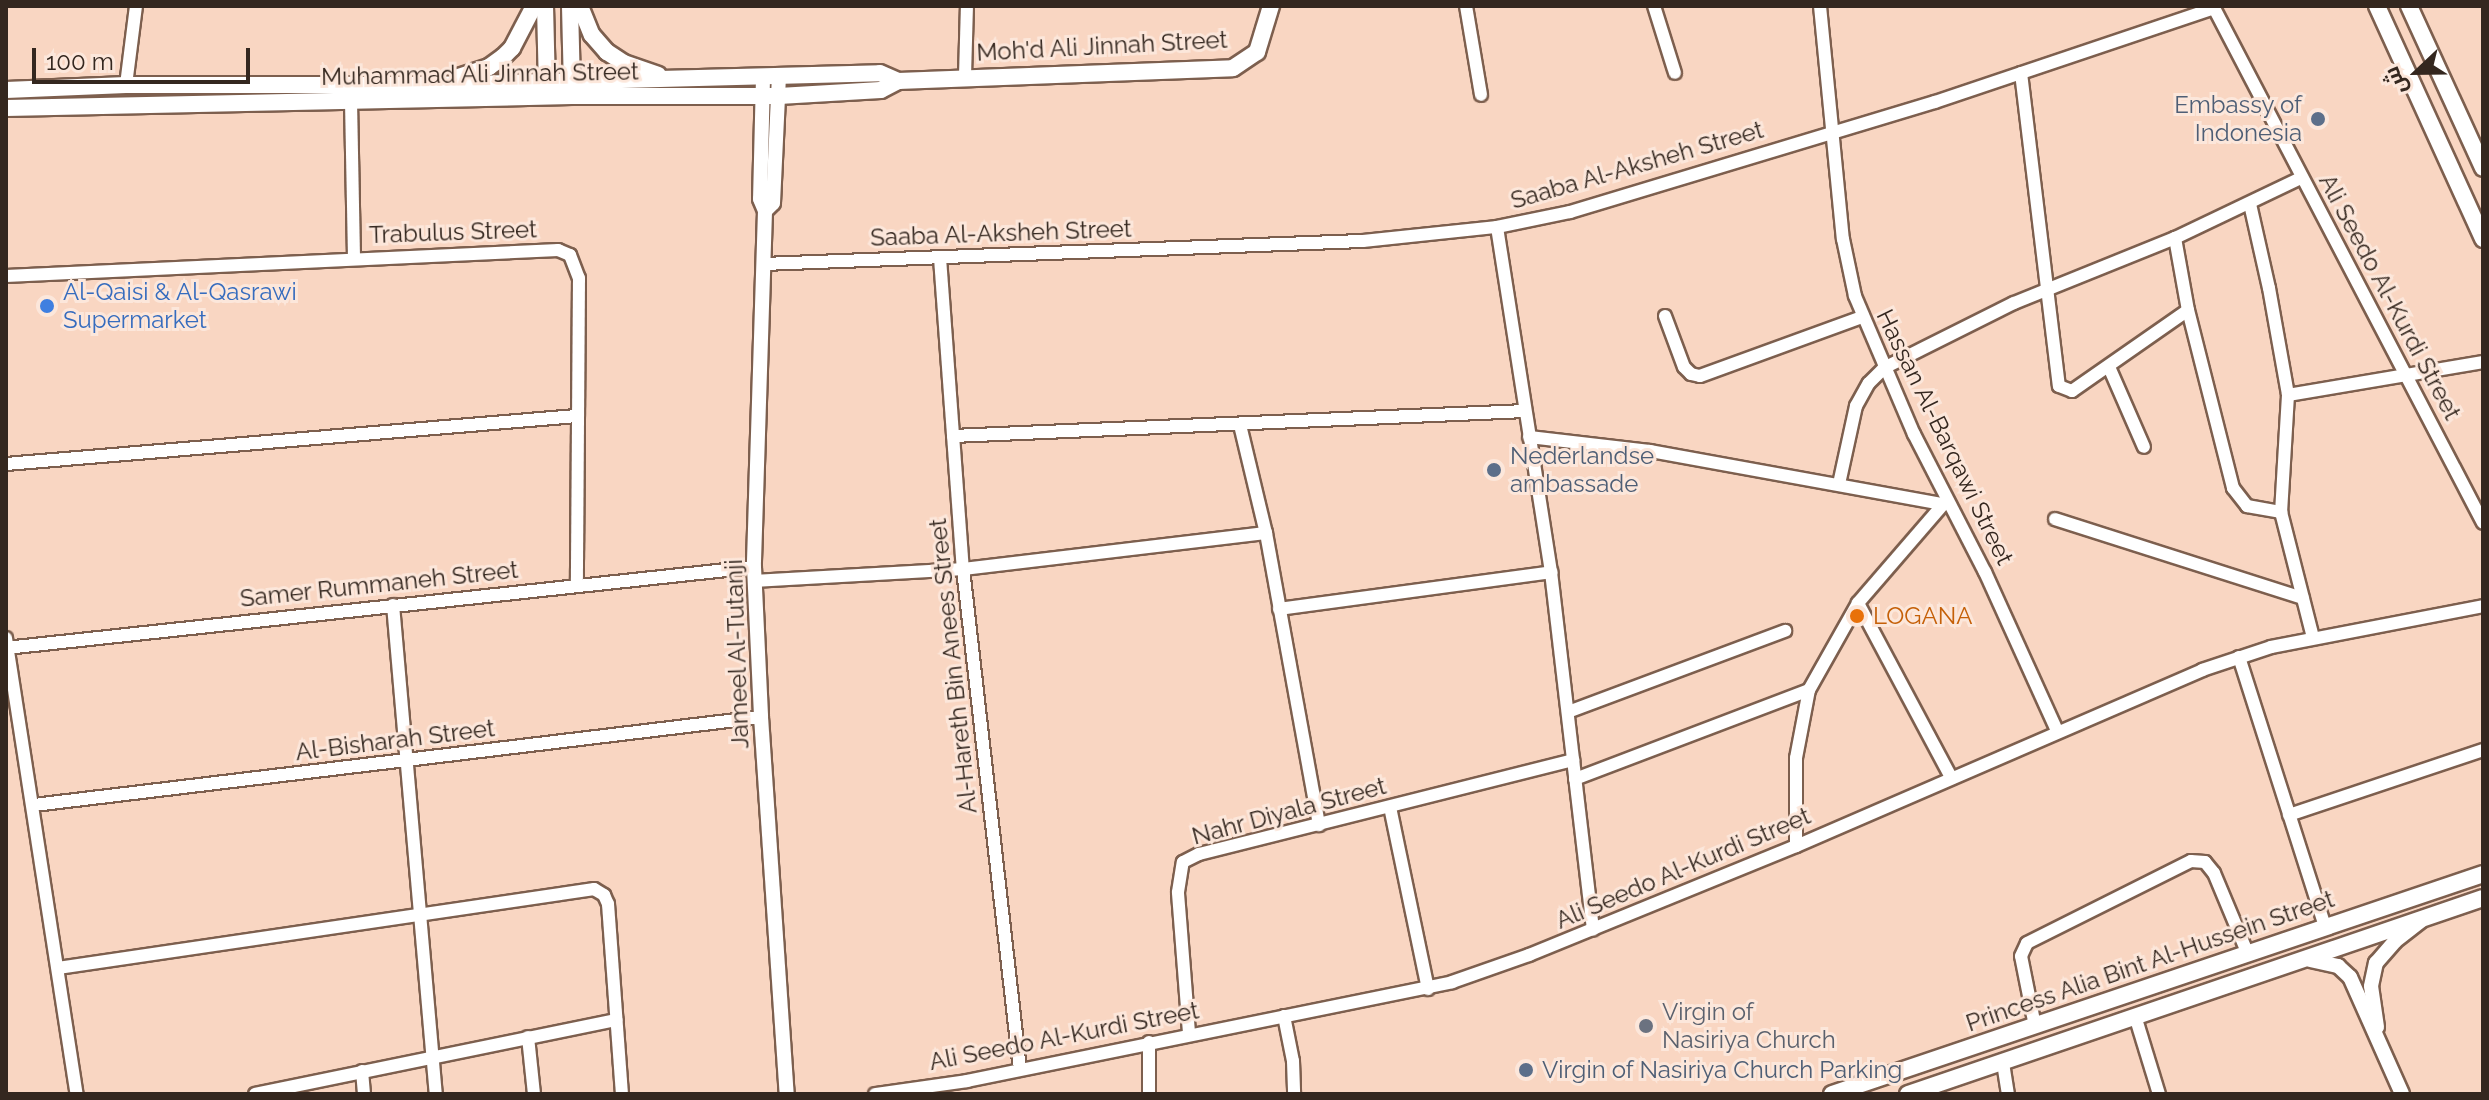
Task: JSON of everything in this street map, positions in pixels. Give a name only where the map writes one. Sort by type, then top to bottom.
[{"type":"main road","points":[[429,85],[474,73],[503,57],[512,48],[534,6]]},
{"type":"main road","points":[[545,6],[547,88]]},
{"type":"main road","points":[[570,6],[572,88]]},
{"type":"main road","points":[[580,6],[592,35],[607,52],[624,63],[667,78]]},
{"type":"main road","name":"Moh'd Ali Jinnah Street","points":[[771,87],[880,73],[898,81],[1233,68],[1257,52],[1271,6]]},
{"type":"main road","points":[[2377,6],[2483,239]]},
{"type":"main road","points":[[2409,6],[2483,168]]},
{"type":"main road","name":"Muhammad Ali Jinnah Street","points":[[572,88],[667,78],[771,87]]},
{"type":"main road","name":"Muhammad Ali Jinnah Street","points":[[6,90],[126,85],[771,87]]},
{"type":"main road","name":"Muhammad Ali Jinnah Street","points":[[6,108],[351,101],[547,88]]},
{"type":"main road","name":"Princess Alia Bint Al-Hussein Street","points":[[1832,1094],[2483,874]]},
{"type":"main road","name":"Princess Alia Bint Al-Hussein Street","points":[[1908,1094],[2310,960],[2483,898]]},
{"type":"main road","points":[[2119,996],[2132,1020]]},
{"type":"street","points":[[126,85],[136,6]]},
{"type":"street","points":[[965,76],[967,6]]},
{"type":"street","points":[[1466,6],[1481,95]]},
{"type":"street","points":[[1654,6],[1675,73]]},
{"type":"street","name":"Hassan Al-Barqawi Street","points":[[1820,6],[1843,239],[1862,317],[1945,501],[2057,731]]},
{"type":"street","name":"Saaba Al-Aksheh Street","points":[[763,264],[1363,241],[1497,227],[1570,212],[1832,132],[2021,73],[2214,7]]},
{"type":"street","name":"Ali Seedo Al-Kurdi Street","points":[[2214,7],[2483,523]]},
{"type":"street","points":[[2021,73],[2059,386],[2072,391],[2188,310]]},
{"type":"street","name":"Jameel Al-Tutanji","points":[[771,87],[760,199],[765,211],[755,574],[761,717],[787,1094]]},
{"type":"street","points":[[351,101],[354,258]]},
{"type":"street","points":[[1839,484],[1856,406],[1869,383],[1884,368],[1952,332],[2175,238],[2301,178]]},
{"type":"street","points":[[2250,204],[2264,260],[2288,395],[2281,512],[2313,638]]},
{"type":"street","points":[[1497,227],[1551,572],[1593,930]]},
{"type":"street","points":[[2175,238],[2188,310],[2233,488],[2247,506],[2281,512]]},
{"type":"street","name":"Trabulus Street","points":[[6,276],[558,250],[570,255],[577,266],[579,278],[577,584]]},
{"type":"street","name":"Al-Hareth Bin Anees Street","points":[[940,258],[963,569],[1020,1069]]},
{"type":"street","points":[[1665,316],[1684,367],[1691,374],[1700,376],[1862,317]]},
{"type":"street","points":[[2288,395],[2483,362]]},
{"type":"street","points":[[2109,367],[2144,447]]},
{"type":"street","points":[[953,436],[1525,411]]},
{"type":"street","points":[[6,464],[576,416]]},
{"type":"street","points":[[1240,425],[1266,533],[1319,825]]},
{"type":"street","points":[[1529,437],[1650,451],[1945,501]]},
{"type":"street","points":[[1796,846],[1796,758],[1809,690],[1858,603],[1945,501]]},
{"type":"street","points":[[2055,519],[2303,598]]},
{"type":"street","name":"Samer Rummaneh Street","points":[[7,644],[577,584],[755,574],[963,569],[1266,533]]},
{"type":"street","points":[[1279,609],[1551,572]]},
{"type":"street","points":[[1858,603],[1951,777]]},
{"type":"street","points":[[393,605],[436,1094]]},
{"type":"street","name":"Ali Seedo Al-Kurdi Street","points":[[875,1094],[967,1088],[1020,1069],[1189,1033],[1428,989],[1593,930],[1796,846],[2057,731],[2239,657],[2313,638],[2483,606]]},
{"type":"street","points":[[1568,712],[1785,631]]},
{"type":"street","points":[[7,644],[77,1094]]},
{"type":"street","points":[[2239,657],[2325,926]]},
{"type":"street","points":[[1575,779],[1809,690]]},
{"type":"street","name":"Al-Bisharah Street","points":[[34,805],[761,717]]},
{"type":"street","points":[[2289,815],[2483,750]]},
{"type":"street","name":"Nahr Diyala Street","points":[[1189,1033],[1178,892],[1183,862],[1199,854],[1573,760]]},
{"type":"street","points":[[1390,807],[1428,989]]},
{"type":"street","points":[[2035,1026],[2021,956],[2027,943],[2191,861],[2205,862],[2214,873],[2247,952]]},
{"type":"street","points":[[58,968],[588,888],[600,891],[608,904],[622,1094]]},
{"type":"street","points":[[2378,1035],[2371,986],[2376,963],[2395,941],[2425,918]]},
{"type":"street","points":[[2310,960],[2338,966],[2350,977],[2402,1094]]},
{"type":"street","points":[[1284,1016],[1293,1061],[1294,1094]]},
{"type":"street","points":[[255,1094],[616,1020]]},
{"type":"street","points":[[2132,1020],[2159,1094]]},
{"type":"street","points":[[528,1037],[534,1094]]},
{"type":"street","points":[[1149,1042],[1149,1094]]},
{"type":"street","points":[[2003,1063],[2008,1094]]},
{"type":"street","points":[[362,1071],[364,1094]]},
{"type":"place","name":"Embassy of Indonesia","points":[[2318,119]]},
{"type":"place","name":"Al-Qaisi & Al-Qasrawi Supermarket","points":[[47,306]]},
{"type":"place","name":"Nederlandse ambassade","points":[[1494,470]]},
{"type":"place","name":"LOGANA","points":[[1857,616]]},
{"type":"place","name":"Virgin of Nasiriya Church","points":[[1646,1026]]},
{"type":"place","name":"Virgin of Nasiriya Church Parking","points":[[1526,1070]]}]
